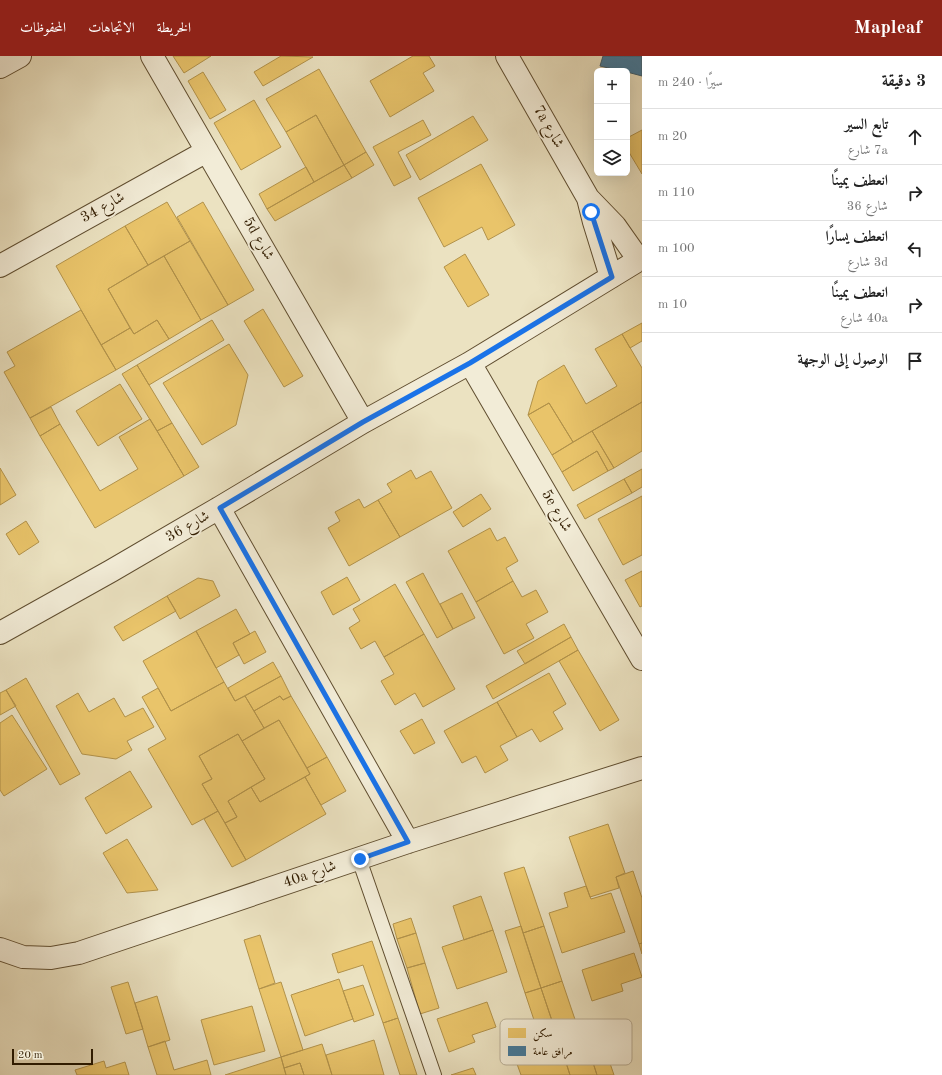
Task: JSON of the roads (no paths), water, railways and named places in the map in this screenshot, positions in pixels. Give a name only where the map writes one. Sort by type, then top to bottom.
[{"type":"street","points":[[0,68],[20,56]]},
{"type":"street","name":"5d شارع","points":[[152,56],[363,422]]},
{"type":"street","name":"7a شارع","points":[[507,56],[588,198],[615,226],[640,259]]},
{"type":"street","name":"شارع 34","points":[[0,266],[207,151]]},
{"type":"street","name":"7a شارع","points":[[588,198],[594,222],[612,277]]},
{"type":"street","name":"شارع 36","points":[[0,633],[220,508],[363,422],[470,363],[640,259]]},
{"type":"street","name":"5e شارع","points":[[470,363],[642,659]]},
{"type":"street","points":[[220,508],[408,842]]},
{"type":"street","name":"40a شارع","points":[[0,949],[23,957],[51,958],[79,954],[408,842],[642,768]]},
{"type":"lane","points":[[360,859],[434,1075]]}]
